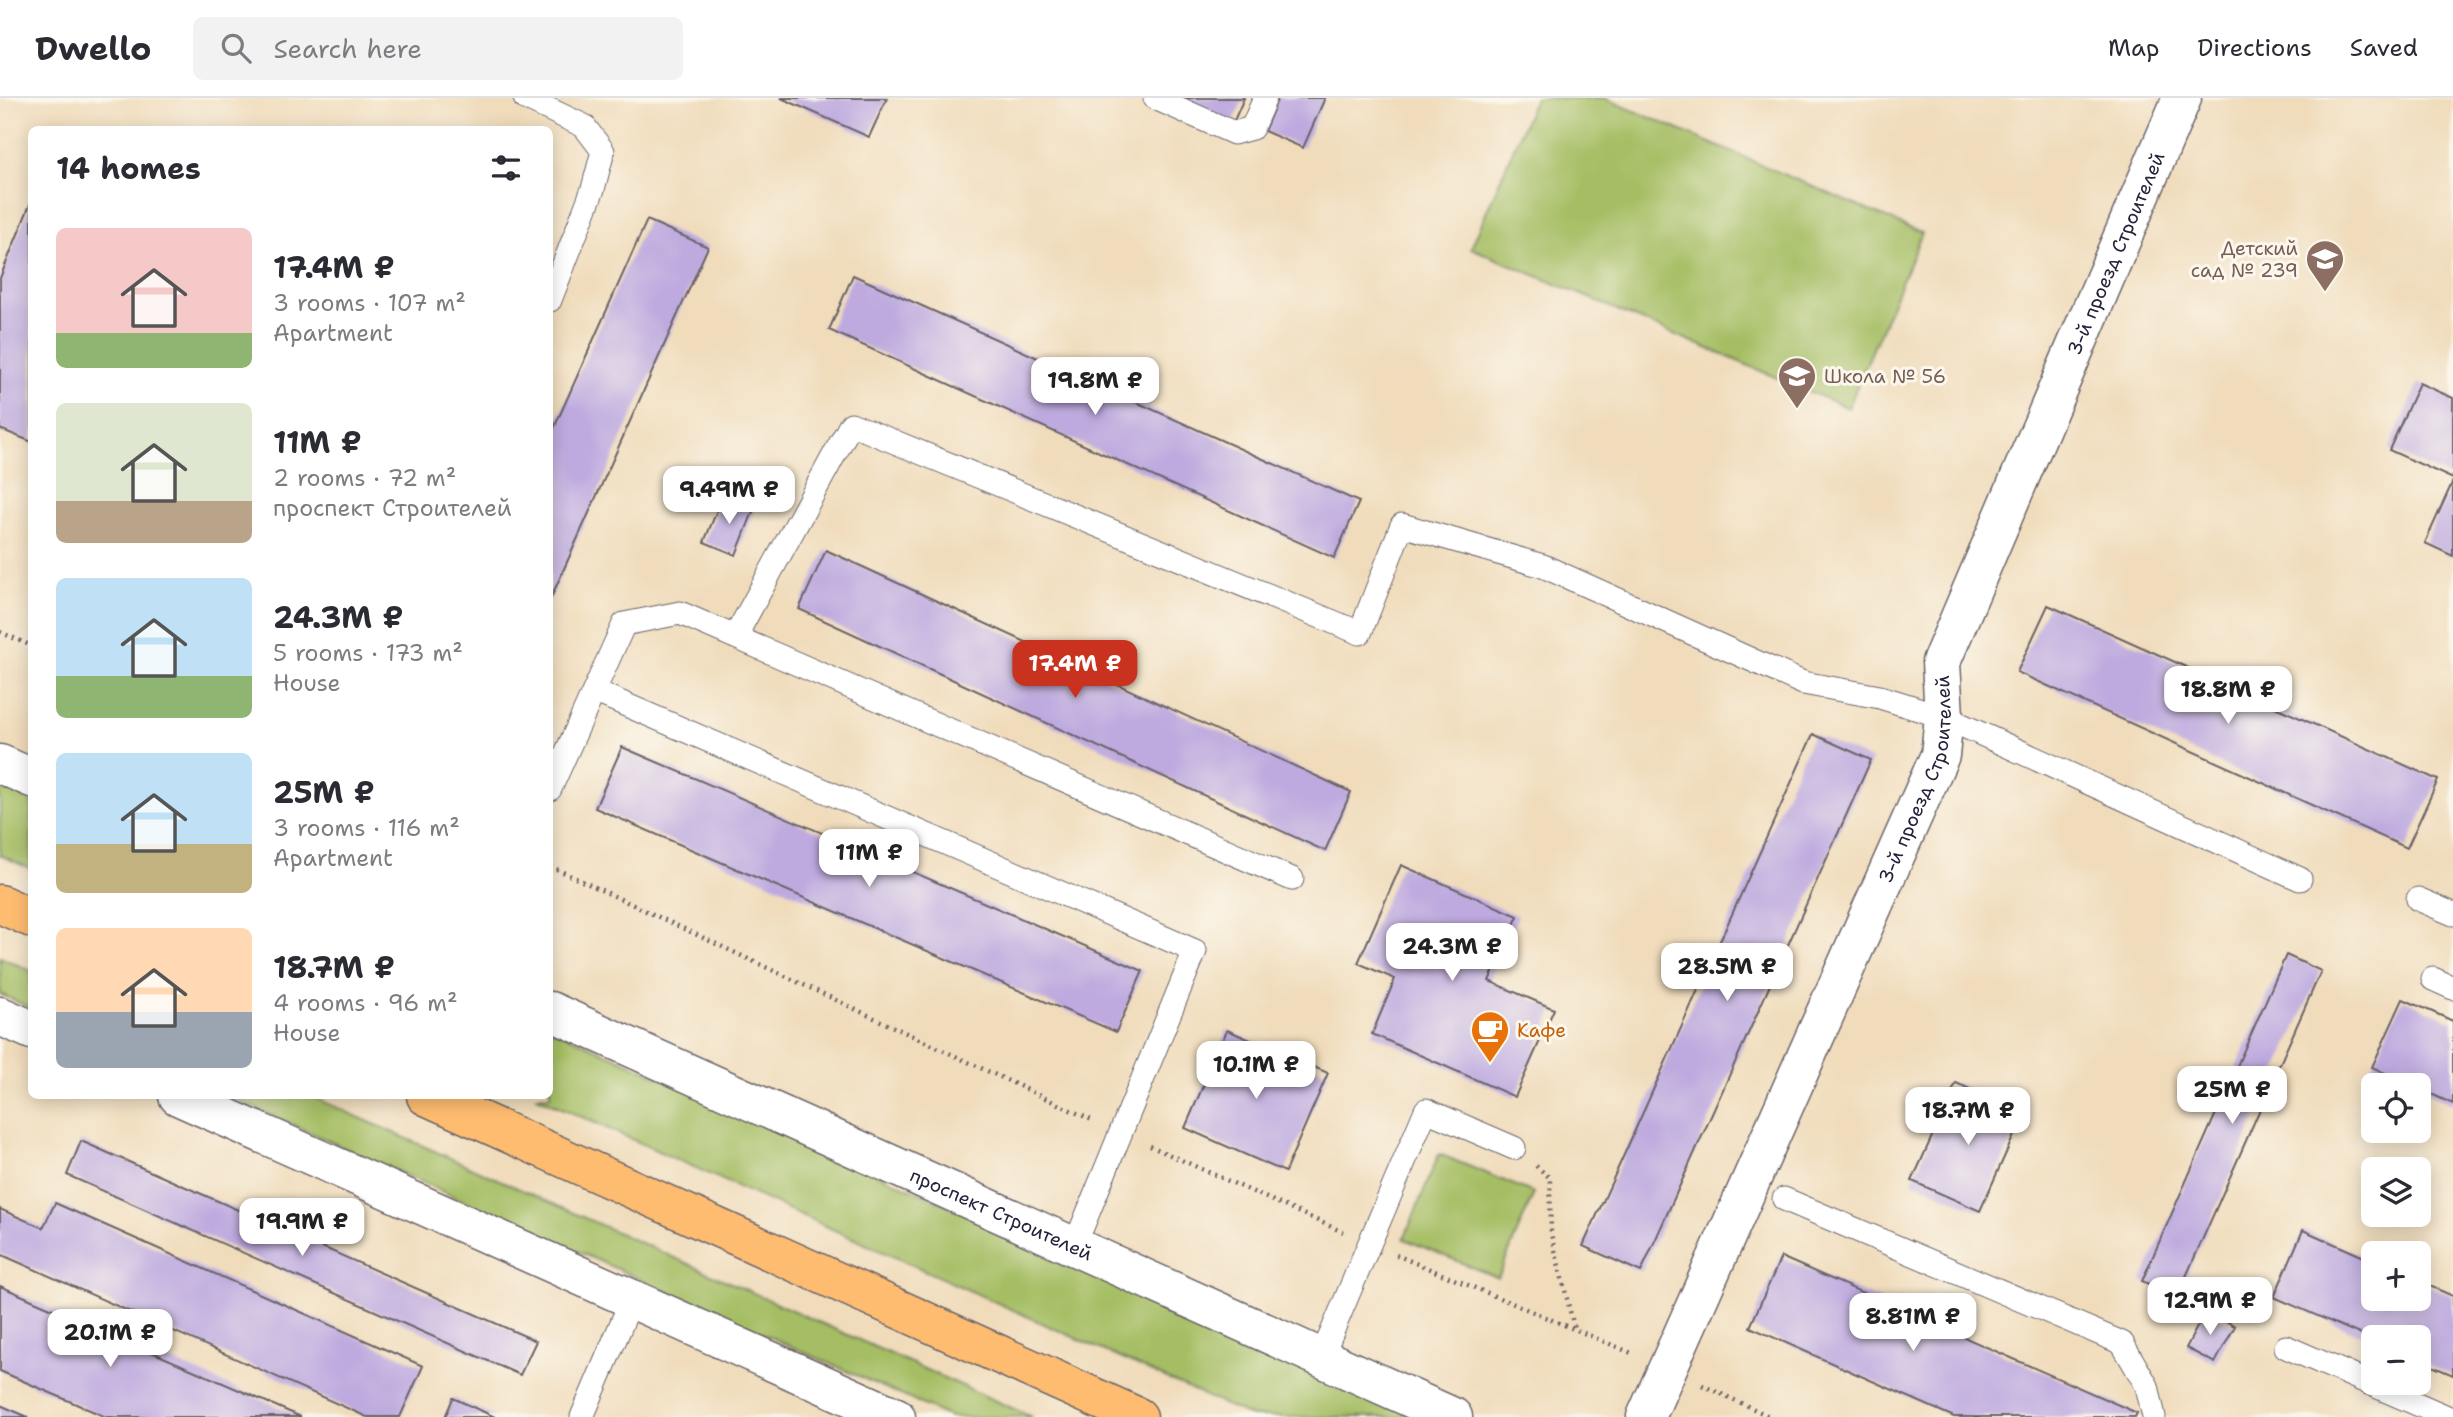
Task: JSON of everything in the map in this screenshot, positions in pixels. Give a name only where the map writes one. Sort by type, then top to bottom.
[{"type":"main road","points":[[0,904],[28,916]]},
{"type":"main road","points":[[433,1099],[1138,1417]]},
{"type":"street","name":"3-й проезд Строителей","points":[[1646,1417],[1940,755],[1944,717],[1941,662],[2182,98]]},
{"type":"street","points":[[0,764],[28,776]]},
{"type":"street","name":"проспект Строителей","points":[[553,1012],[1453,1417]]},
{"type":"street","points":[[0,1016],[28,1028]]},
{"type":"street","points":[[185,1099],[896,1417]]},
{"type":"lane","points":[[525,98],[584,126],[603,151],[593,189],[553,292]]},
{"type":"lane","points":[[1155,98],[1234,133],[1252,128],[1265,98]]},
{"type":"lane","points":[[735,637],[851,424],[1360,633],[1402,525],[1543,566],[1802,683],[1880,697],[1944,717],[2300,879]]},
{"type":"lane","points":[[553,782],[624,624],[680,614],[1293,878]]},
{"type":"lane","points":[[594,691],[1195,951],[1074,1247]]},
{"type":"lane","points":[[2418,899],[2453,915]]},
{"type":"lane","points":[[1321,1358],[1426,1110],[1514,1148]]},
{"type":"lane","points":[[1784,1199],[2122,1343],[2147,1386],[2154,1417]]},
{"type":"lane","points":[[582,1417],[632,1299]]},
{"type":"lane","points":[[2286,1347],[2447,1417]]},
{"type":"path","points":[[0,632],[28,644]]},
{"type":"path","points":[[553,867],[1120,1133],[1369,1244],[1574,1328],[1771,1417]]},
{"type":"path","points":[[1514,1148],[1550,1178],[1551,1234],[1574,1328]]},
{"type":"green space","points":[[1535,98],[1604,98],[1922,233],[1848,408],[1471,248]]},
{"type":"green space","points":[[0,782],[28,795],[28,868],[0,855]]},
{"type":"green space","points":[[0,957],[28,970],[28,1007],[0,994]]},
{"type":"green space","points":[[553,1029],[1421,1417],[1252,1417],[542,1099],[553,1099]]},
{"type":"green space","points":[[235,1099],[318,1099],[1032,1417],[950,1417]]},
{"type":"green space","points":[[1439,1154],[1534,1193],[1498,1278],[1404,1239]]},
{"type":"building","points":[[781,98],[887,98],[869,137]]},
{"type":"building","points":[[1175,98],[1244,98],[1233,123]]},
{"type":"building","points":[[1278,98],[1325,98],[1303,148],[1264,131]]},
{"type":"building","points":[[28,209],[28,440],[0,429],[0,278]]},
{"type":"building","points":[[647,220],[708,247],[553,593],[553,430]]},
{"type":"building","points":[[853,275],[1359,502],[1334,558],[829,330]]},
{"type":"building","points":[[2419,383],[2453,398],[2453,479],[2389,450]]},
{"type":"building","points":[[2453,481],[2453,556],[2425,543]]},
{"type":"building","points":[[723,496],[754,509],[736,555],[704,542]]},
{"type":"building","points":[[826,550],[1351,792],[1325,851],[799,609]]},
{"type":"building","points":[[2048,605],[2438,780],[2407,848],[2017,672]]},
{"type":"building","points":[[1813,734],[1871,760],[1641,1272],[1583,1246]]},
{"type":"building","points":[[622,747],[1143,971],[1116,1032],[595,808]]},
{"type":"building","points":[[1401,865],[1518,916],[1489,981],[1554,1009],[1515,1097],[1372,1034],[1395,979],[1358,963]]},
{"type":"building","points":[[2286,955],[2321,971],[2177,1297],[2142,1281]]},
{"type":"building","points":[[2403,999],[2453,1021],[2453,1104],[2431,1094],[2431,1073],[2385,1073],[2372,1067]]},
{"type":"building","points":[[1227,1030],[1328,1073],[1285,1172],[1185,1128]]},
{"type":"building","points":[[1956,1083],[2024,1113],[1980,1211],[1912,1181]]},
{"type":"building","points":[[81,1141],[536,1341],[520,1375],[67,1175]]},
{"type":"building","points":[[55,1203],[423,1366],[400,1417],[367,1417],[0,1254],[0,1209],[43,1228]]},
{"type":"building","points":[[2303,1230],[2361,1256],[2361,1311],[2431,1311],[2431,1287],[2453,1296],[2453,1375],[2431,1366],[2431,1325],[2361,1325],[2361,1335],[2274,1297]]},
{"type":"building","points":[[1781,1257],[2137,1413],[2135,1417],[1954,1417],[1750,1327]]},
{"type":"building","points":[[0,1286],[301,1417],[106,1417],[0,1371]]},
{"type":"building","points":[[2206,1310],[2235,1326],[2215,1363],[2186,1348]]},
{"type":"building","points":[[453,1398],[495,1417],[445,1417]]},
{"type":"building","points":[[0,1405],[28,1417],[0,1417]]},
{"type":"place","name":"Детский сад № 239","points":[[2325,293]]},
{"type":"place","name":"Школа № 56","points":[[1797,410]]},
{"type":"place","name":"Кафе","points":[[1490,1064]]}]
